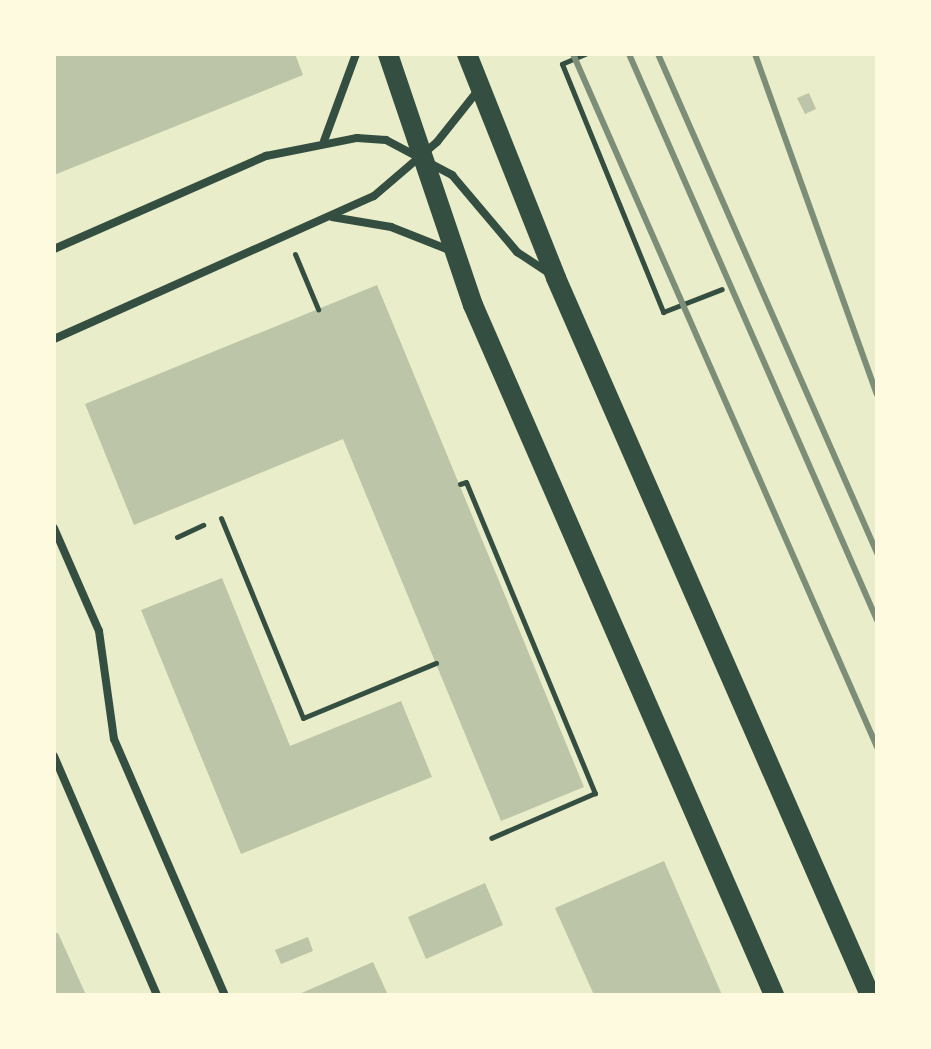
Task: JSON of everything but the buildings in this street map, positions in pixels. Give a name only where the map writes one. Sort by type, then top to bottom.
[{"type":"main road","points":[[388,54],[452,251],[774,995]]},
{"type":"main road","points":[[467,54],[556,278],[870,995]]},
{"type":"street","points":[[324,141],[356,54]]},
{"type":"street","points":[[54,339],[374,196],[423,156],[480,87]]},
{"type":"street","points":[[54,249],[266,156],[324,141],[386,140],[423,156],[475,196],[517,252],[556,278]]},
{"type":"street","points":[[331,217],[391,227],[452,251]]},
{"type":"street","points":[[54,528],[99,631],[108,717],[121,759],[225,995]]},
{"type":"street","points":[[54,756],[157,995]]},
{"type":"path","points":[[585,54],[562,64],[663,312],[722,289]]},
{"type":"path","points":[[287,236],[318,309]]},
{"type":"path","points":[[460,484],[466,482],[519,619],[595,793],[491,838]]},
{"type":"path","points":[[221,518],[303,718],[436,663]]},
{"type":"path","points":[[177,537],[203,525]]},
{"type":"railway","points":[[573,54],[877,747]]},
{"type":"railway","points":[[629,54],[877,620]]},
{"type":"railway","points":[[658,54],[877,553]]},
{"type":"railway","points":[[755,54],[877,394]]}]
